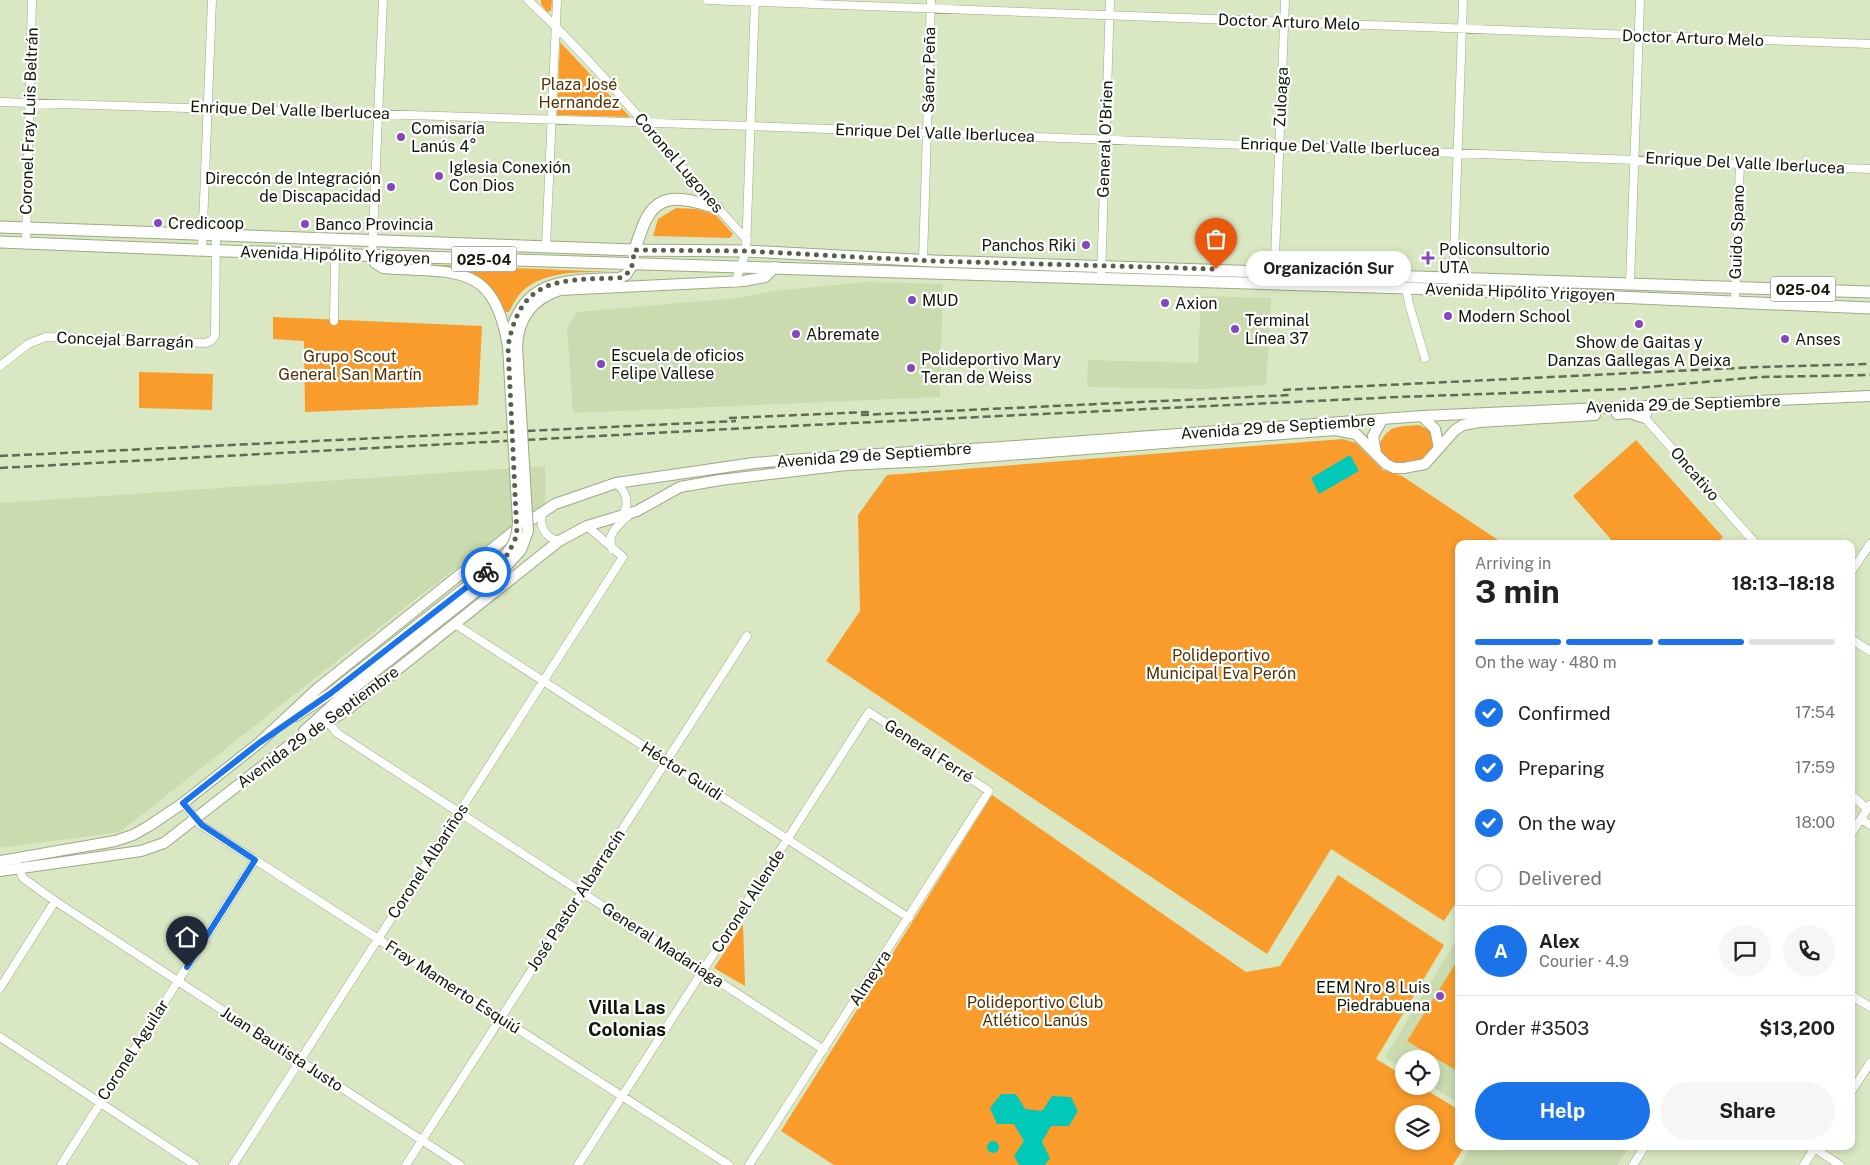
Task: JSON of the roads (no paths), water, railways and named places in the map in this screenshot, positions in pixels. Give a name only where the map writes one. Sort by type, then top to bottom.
[{"type":"main road","points":[[622,249],[657,205],[670,199],[688,200],[716,208]]},
{"type":"main road","points":[[633,264],[634,250],[646,217]]},
{"type":"main road","name":"Avenida Hipólito Yrigoyen","points":[[0,227],[634,250],[746,246],[923,260],[1453,276],[1870,292]]},
{"type":"main road","name":"Avenida Hipólito Yrigoyen","points":[[0,242],[215,251],[1452,289],[1867,309]]},
{"type":"street","name":"Coronel Fray Luis Beltrán","points":[[26,242],[32,0]]},
{"type":"street","points":[[202,250],[212,0]]},
{"type":"street","points":[[287,747],[333,698],[498,562],[514,543],[518,522],[508,346],[502,318],[489,292],[475,280],[455,274],[383,268],[375,263],[372,256],[383,0]]},
{"type":"street","name":"Coronel Lugones","points":[[528,0],[556,26],[644,122],[746,246]]},
{"type":"street","points":[[546,246],[557,0]]},
{"type":"street","name":"Doctor Arturo Melo","points":[[707,0],[1870,44]]},
{"type":"street","name":"Sáenz Peña","points":[[923,260],[931,0]]},
{"type":"street","name":"General O'Brien","points":[[1101,278],[1110,0]]},
{"type":"street","name":"Zuloaga","points":[[1274,283],[1285,0]]},
{"type":"street","points":[[1452,289],[1463,0]]},
{"type":"street","points":[[1630,282],[1640,0]]},
{"type":"street","points":[[734,282],[741,266],[746,246],[755,1]]},
{"type":"street","name":"Enrique Del Valle Iberlucea","points":[[0,102],[928,132],[1104,140],[1635,158],[1870,169]]},
{"type":"street","name":"Guido Spano","points":[[1735,302],[1740,163]]},
{"type":"street","name":"Concejal Barragán","points":[[0,366],[28,344],[46,337],[205,343],[211,341],[215,336],[216,235]]},
{"type":"street","points":[[334,321],[335,254]]},
{"type":"street","points":[[259,743],[333,698],[502,571],[516,558],[526,540],[528,531],[517,347],[520,325],[526,312],[536,301],[547,294],[560,290],[619,282],[633,264]]},
{"type":"street","points":[[508,346],[514,318],[520,308],[538,290],[547,285],[573,280],[734,282],[765,277],[775,267]]},
{"type":"street","points":[[1406,288],[1408,304],[1424,358]]},
{"type":"street","name":"Avenida 29 de Septiembre","points":[[0,871],[16,864],[124,838],[149,826],[183,803],[259,743],[317,689],[513,532],[543,511],[565,500],[616,483],[754,463],[1005,447],[1422,416],[1870,396]]},
{"type":"street","points":[[1645,418],[1650,409],[1657,405]]},
{"type":"street","name":"Avenida 29 de Septiembre","points":[[0,861],[16,864],[154,848],[196,819],[287,747],[344,712],[559,541],[587,526],[625,516],[665,494],[692,484],[846,465],[930,461],[1335,430],[1356,434],[1376,455],[1394,468],[1412,467],[1425,464],[1455,430],[1463,425],[1479,422],[1623,413],[1645,418]]},
{"type":"street","points":[[1422,416],[1435,429],[1439,448]]},
{"type":"street","name":"Oncativo","points":[[1645,418],[1752,540]]},
{"type":"street","points":[[1376,455],[1373,436],[1382,420]]},
{"type":"street","points":[[612,551],[609,542],[611,534],[625,516],[627,502],[624,491],[616,483]]},
{"type":"street","points":[[543,511],[541,522],[545,532],[559,541]]},
{"type":"street","points":[[587,526],[612,551]]},
{"type":"street","points":[[1855,566],[1870,544]]},
{"type":"street","name":"Coronel Albariños","points":[[233,1165],[623,558],[612,551]]},
{"type":"street","name":"Héctor Guidi","points":[[455,624],[908,918]]},
{"type":"street","name":"José Pastor Albarracín","points":[[406,1165],[747,636]]},
{"type":"street","points":[[1855,642],[1870,651]]},
{"type":"street","name":"General Ferré","points":[[869,712],[989,790]]},
{"type":"street","name":"Coronel Allende","points":[[578,1165],[869,712]]},
{"type":"street","name":"General Madariaga","points":[[328,722],[337,734],[460,812],[824,1050]]},
{"type":"street","name":"Almeyra","points":[[749,1165],[989,790]]},
{"type":"street","points":[[1855,797],[1869,807],[1855,828]]},
{"type":"street","name":"Fray Mamerto Esquiú","points":[[183,803],[196,819],[255,860],[729,1165]]},
{"type":"street","points":[[1861,819],[1870,825]]},
{"type":"street","name":"Coronel Aguilar","points":[[61,1165],[255,860]]},
{"type":"street","name":"Juan Bautista Justo","points":[[16,864],[23,878],[55,901],[460,1165]]},
{"type":"street","points":[[0,988],[55,901]]},
{"type":"street","points":[[1855,998],[1870,1007]]},
{"type":"street","points":[[0,1037],[195,1165]]},
{"type":"street","points":[[1855,1086],[1870,1063]]},
{"type":"street","points":[[1633,1165],[1642,1150]]},
{"type":"street","points":[[1804,1165],[1812,1150]]},
{"type":"street","points":[[1818,1150],[1840,1165]]},
{"type":"water","points":[[1350,455],[1359,471],[1319,494],[1311,478]]},
{"type":"water","points":[[1001,1094],[1016,1094],[1025,1109],[1042,1111],[1052,1096],[1071,1097],[1078,1111],[1069,1126],[1051,1126],[1042,1142],[1050,1158],[1045,1165],[1019,1165],[1014,1156],[1024,1141],[1014,1124],[997,1124],[990,1108]]},
{"type":"water","points":[[991,1141],[995,1141],[999,1147],[995,1153],[991,1153],[987,1149],[987,1145]]},
{"type":"railway","points":[[1283,390],[1758,367],[1870,364]]},
{"type":"railway","points":[[0,468],[748,428],[1398,397],[1625,389],[1760,377],[1870,375]]},
{"type":"railway","points":[[861,415],[1291,395]]},
{"type":"railway","points":[[729,418],[869,412]]},
{"type":"railway","points":[[0,456],[736,421]]},
{"type":"place","name":"Comisaría Lanús 4°","points":[[401,137]]},
{"type":"place","name":"Iglesia Conexión Con Dios","points":[[439,176]]},
{"type":"place","name":"Direccón de Integración de Discapacidad","points":[[391,187]]},
{"type":"place","name":"Credicoop","points":[[158,223]]},
{"type":"place","name":"Banco Provincia","points":[[305,224]]},
{"type":"place","name":"Panchos Riki","points":[[1086,245]]},
{"type":"place","name":"Policonsultorio UTA","points":[[1428,258]]},
{"type":"place","name":"Organización Sur","points":[[1216,269]]},
{"type":"place","name":"MUD","points":[[912,300]]},
{"type":"place","name":"Axion","points":[[1165,303]]},
{"type":"place","name":"Modern School","points":[[1448,316]]},
{"type":"place","name":"Show de Gaitas y Danzas Gallegas A Deixa","points":[[1639,324]]},
{"type":"place","name":"Terminal Línea 37","points":[[1235,329]]},
{"type":"place","name":"Abremate","points":[[796,334]]},
{"type":"place","name":"Anses","points":[[1785,339]]},
{"type":"place","name":"Escuela de oficios Felipe Vallese","points":[[601,364]]},
{"type":"place","name":"Polideportivo Mary Teran de Weiss","points":[[911,368]]},
{"type":"place","name":"EEM Nro 8 Luis Piedrabuena","points":[[1440,996]]},
{"type":"district","name":"Villa Las Colonias","points":[[627,1018]]},
{"type":"park label","name":"Plaza José Hernandez","points":[[579,93]]},
{"type":"park label","name":"Grupo Scout General San Martín","points":[[350,365]]},
{"type":"park label","name":"Polideportivo Municipal Eva Perón","points":[[1221,664]]},
{"type":"park label","name":"Polideportivo Club Atlético Lanús","points":[[1035,1011]]}]
